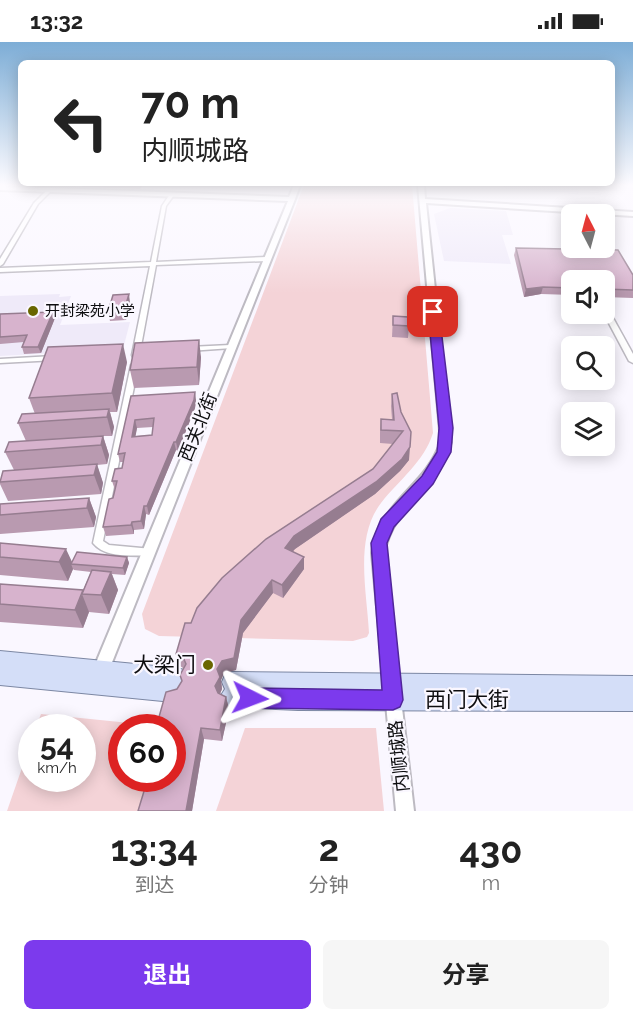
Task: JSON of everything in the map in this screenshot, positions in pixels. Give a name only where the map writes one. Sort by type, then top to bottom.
[{"type":"main road","points":[[0,660],[101,670],[175,684],[0,676]]},
{"type":"main road","name":"西门大街","points":[[392,692],[633,686]]},
{"type":"main road","name":"西门大街","points":[[231,689],[392,692],[633,701]]},
{"type":"street","points":[[0,264],[25,221]]},
{"type":"street","points":[[148,552],[107,549],[98,543],[161,221]]},
{"type":"street","name":"西关北街","points":[[101,670],[283,221]]},
{"type":"street","name":"内顺城路","points":[[405,811],[379,543],[387,524],[427,480],[441,460],[446,442],[424,221]]},
{"type":"street","points":[[0,270],[266,259]]},
{"type":"street","points":[[613,324],[633,361]]},
{"type":"street","points":[[184,350],[230,347]]},
{"type":"street","points":[[126,353],[148,352]]},
{"type":"street","points":[[0,361],[60,357]]},
{"type":"shaded area","points":[[290,221],[415,221],[433,433],[424,453],[381,503],[367,532],[364,566],[369,633],[367,637],[353,641],[159,636],[145,629],[142,614]]},
{"type":"shaded area","points":[[435,221],[509,221],[513,235],[502,235],[511,264],[444,261]]},
{"type":"shaded area","name":"开封梁苑小学","points":[[60,294],[59,297],[71,296],[60,325],[130,322],[123,349],[0,356],[0,296]]},
{"type":"shaded area","points":[[96,720],[108,721],[108,792],[148,792],[141,811],[7,811],[18,779],[18,792],[96,792]]},
{"type":"shaded area","points":[[245,728],[376,728],[384,811],[216,811]]},
{"type":"building","points":[[516,248],[561,249],[561,258],[615,258],[615,250],[618,250],[633,275],[633,290],[615,289],[615,270],[561,270],[561,288],[526,289]]},
{"type":"building","points":[[129,294],[124,311],[108,312],[113,295]]},
{"type":"building","points":[[53,312],[38,347],[22,347],[27,335],[0,337],[0,314]]},
{"type":"building","points":[[393,316],[408,317],[409,326],[393,325]]},
{"type":"building","points":[[199,340],[197,367],[130,370],[135,343]]},
{"type":"building","points":[[123,344],[112,393],[29,398],[48,347]]},
{"type":"building","points":[[195,392],[194,400],[176,442],[174,442],[147,506],[144,506],[141,521],[132,522],[131,525],[103,527],[109,499],[113,498],[117,481],[112,481],[115,469],[122,468],[125,453],[118,454],[131,396]],"holes":[[[154,418],[152,435],[132,437],[135,420]]]},
{"type":"building","points":[[397,393],[401,412],[411,432],[410,447],[402,459],[376,482],[294,536],[285,548],[304,557],[282,585],[272,580],[241,620],[234,658],[222,661],[217,669],[220,677],[215,686],[218,693],[226,697],[220,730],[201,728],[186,811],[138,811],[144,792],[186,792],[186,714],[160,714],[166,692],[177,689],[182,681],[180,675],[186,664],[183,657],[176,654],[185,623],[191,623],[197,608],[222,578],[266,539],[373,469],[403,431],[381,430],[381,419],[394,420],[392,394]]},
{"type":"building","points":[[109,409],[107,417],[18,423],[22,414]]},
{"type":"building","points":[[103,436],[101,445],[5,452],[9,442]]},
{"type":"building","points":[[97,464],[94,475],[0,482],[3,471]]},
{"type":"building","points":[[89,498],[87,508],[0,515],[0,504]]},
{"type":"building","points":[[0,543],[66,549],[59,562],[0,557]]},
{"type":"building","points":[[77,552],[127,557],[123,568],[71,564]]},
{"type":"building","points":[[92,570],[111,572],[101,595],[82,594]]},
{"type":"building","points":[[0,584],[83,590],[75,610],[0,604]]},
{"type":"place","name":"开封梁苑小学","points":[[33,311]]},
{"type":"place","name":"大梁门","points":[[208,665]]},
{"type":"route","points":[[250,698],[393,700],[378,553],[379,543],[387,524],[427,480],[444,452],[446,428],[433,312]]}]
